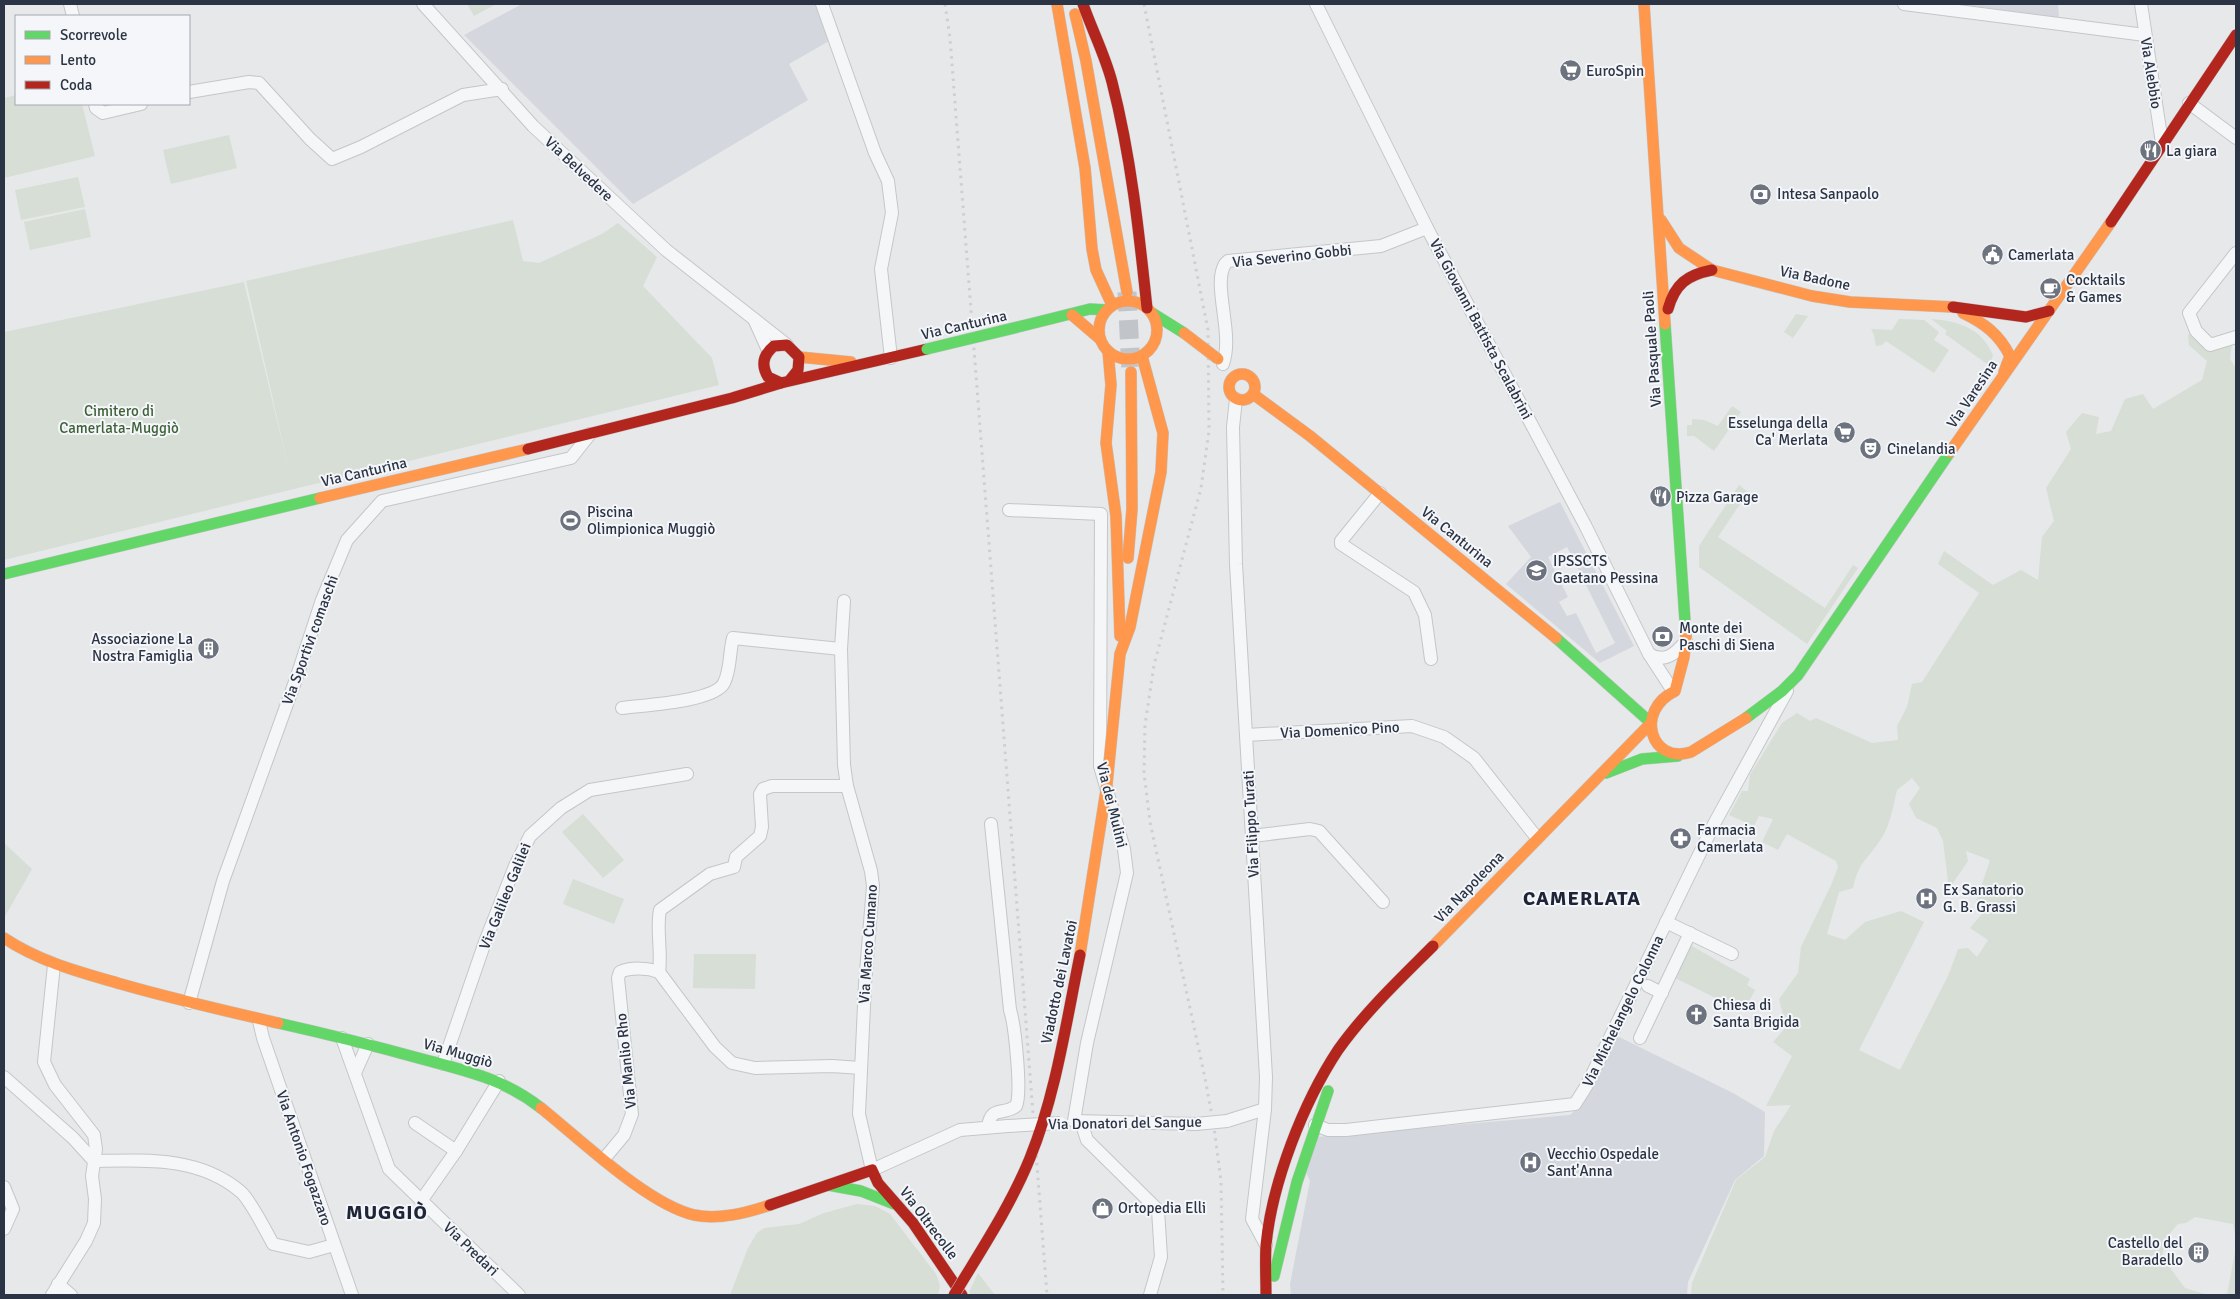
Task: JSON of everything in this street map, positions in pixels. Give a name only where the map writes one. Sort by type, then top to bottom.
[{"type":"main road","points":[[1057,4],[1085,168],[1092,249],[1096,270],[1110,308]]},
{"type":"main road","points":[[1072,4],[1086,62],[1126,292]]},
{"type":"main road","points":[[1083,4],[1105,60],[1117,105],[1139,231],[1150,310],[1157,327],[1155,342]]},
{"type":"main road","name":"Via Pasquale Paoli","points":[[1644,4],[1686,640],[1684,657],[1674,691]]},
{"type":"main road","name":"Via Varesina","points":[[1683,755],[1692,754],[1707,745],[1790,684],[2001,378],[2094,248],[2162,143],[2236,35]]},
{"type":"main road","name":"Via Badone","points":[[1658,212],[1671,238],[1679,248],[1712,270],[1832,300],[1962,307],[2026,317],[2049,311]]},
{"type":"main road","points":[[1665,328],[1671,295],[1676,285],[1698,272],[1712,270]]},
{"type":"main road","points":[[1100,339],[1099,323],[1110,308],[1130,301],[1150,310],[1184,334],[1236,376]]},
{"type":"main road","name":"Via Badone","points":[[1943,307],[1978,320],[1998,336],[2010,356],[2001,378]]},
{"type":"main road","name":"Via Canturina","points":[[4,574],[590,434],[732,398],[786,381],[891,358],[1072,315],[1090,309],[1110,308]]},
{"type":"main road","points":[[1072,315],[1100,339],[1108,351],[1111,385],[1106,444],[1116,516],[1120,654]]},
{"type":"main road","points":[[1108,351],[1124,359],[1142,356],[1155,342],[1171,335],[1184,334]]},
{"type":"main road","points":[[780,344],[787,345],[799,357],[800,366],[798,374],[786,381],[773,381],[764,372],[762,362],[768,350],[780,344]]},
{"type":"main road","points":[[1120,654],[1130,627],[1161,472],[1163,433],[1142,356]]},
{"type":"main road","name":"Via Canturina","points":[[799,357],[864,364]]},
{"type":"main road","name":"Via Canturina","points":[[732,398],[764,372]]},
{"type":"main road","points":[[1120,654],[1132,509],[1132,372]]},
{"type":"main road","points":[[1243,374],[1252,379],[1255,385],[1253,394],[1246,399],[1236,398],[1231,394],[1229,387],[1231,380],[1243,374]]},
{"type":"main road","name":"Via Canturina","points":[[1253,394],[1289,419],[1566,645],[1650,723]]},
{"type":"main road","name":"Viadotto dei Lavatoi","points":[[954,1295],[1022,1176],[1031,1155],[1047,1102],[1090,904],[1108,792],[1120,654]]},
{"type":"main road","points":[[1674,691],[1661,698],[1653,708],[1650,723],[1655,742],[1672,754],[1683,755]]},
{"type":"main road","points":[[1637,711],[1653,708]]},
{"type":"main road","name":"Via Napoleona","points":[[1268,1295],[1272,1261],[1266,1245],[1276,1194],[1291,1144],[1314,1095],[1338,1051],[1366,1016],[1650,723]]},
{"type":"main road","name":"Via Napoleona","points":[[1594,780],[1642,759],[1683,755]]},
{"type":"main road","name":"Via Muggiò","points":[[4,938],[25,952],[54,965],[189,1003],[368,1044],[499,1081],[522,1093],[647,1193],[670,1206],[697,1215],[747,1212],[872,1170]]},
{"type":"main road","name":"Via Napoleona","points":[[1268,1295],[1292,1193],[1315,1124],[1334,1078],[1366,1016]]},
{"type":"main road","name":"Via Napoleona","points":[[1314,1095],[1315,1124]]},
{"type":"main road","name":"Via Oltrecolle","points":[[872,1170],[878,1183],[902,1209],[962,1295]]},
{"type":"main road","points":[[827,1185],[861,1191],[902,1209]]},
{"type":"street","name":"Via Belvedere","points":[[423,4],[502,89],[533,126],[666,250],[787,345]]},
{"type":"street","points":[[822,4],[875,153],[888,180],[892,213],[881,269],[891,358]]},
{"type":"street","name":"Via Giovanni Battista Scalabrini","points":[[1316,4],[1427,228],[1585,525],[1649,654],[1674,691]]},
{"type":"street","points":[[1904,4],[2145,35]]},
{"type":"street","name":"Via Alebbio","points":[[2141,4],[2162,143]]},
{"type":"street","points":[[190,92],[249,82],[259,84],[310,139],[332,159],[361,147],[464,95],[502,89]]},
{"type":"street","points":[[2189,104],[2236,138]]},
{"type":"street","points":[[95,105],[96,108],[103,113],[137,105]]},
{"type":"street","name":"Via Severino Gobbi","points":[[1221,362],[1227,349],[1227,330],[1221,273],[1228,261],[1381,246],[1427,228]]},
{"type":"street","points":[[2236,253],[2189,313],[2196,331],[2210,345],[2236,337]]},
{"type":"street","name":"Via Belvedere","points":[[752,317],[768,350]]},
{"type":"street","name":"Via Filippo Turati","points":[[1236,398],[1234,501],[1266,1077],[1265,1109],[1252,1219],[1266,1245]]},
{"type":"street","name":"Via Sportivi comaschi","points":[[189,1003],[224,881],[296,680],[322,600],[348,540],[382,501],[571,458],[590,434]]},
{"type":"street","points":[[1380,493],[1341,541],[1341,544],[1414,592],[1425,615],[1431,659]]},
{"type":"street","name":"Via dei Mulini","points":[[1009,510],[1101,514],[1100,766],[1124,849],[1127,873],[1087,1043],[1077,1122]]},
{"type":"street","name":"Via Marco Cumano","points":[[844,601],[841,649],[844,765],[847,786],[871,871],[873,886],[859,1114],[872,1170]]},
{"type":"street","points":[[622,708],[707,696],[723,686],[729,669],[733,638],[841,649]]},
{"type":"street","points":[[1649,654],[1658,658],[1667,658],[1677,652],[1686,640]]},
{"type":"street","name":"Via Michelangelo Colonna","points":[[1315,1124],[1328,1130],[1346,1130],[1575,1104],[1587,1085],[1714,824],[1790,684]]},
{"type":"street","name":"Via Domenico Pino","points":[[1246,735],[1412,726],[1444,737],[1474,758],[1537,838]]},
{"type":"street","name":"Via Galileo Galilei","points":[[443,1064],[486,942],[515,866],[530,836],[561,808],[590,790],[687,774]]},
{"type":"street","points":[[847,786],[772,786],[763,790],[760,794],[762,828],[760,836],[736,857],[734,868],[710,874],[660,910],[658,918],[662,954],[659,972],[715,1047],[732,1063],[755,1068],[861,1068]]},
{"type":"street","points":[[988,1127],[990,1117],[994,1114],[1012,1110],[1018,1103],[1014,1022],[1010,1010],[991,824]]},
{"type":"street","points":[[1252,836],[1310,829],[1318,832],[1383,902]]},
{"type":"street","points":[[1666,922],[1732,954]]},
{"type":"street","points":[[1640,1038],[1690,933]]},
{"type":"street","points":[[52,1295],[86,1242],[94,1222],[95,1199],[92,1176],[96,1149],[94,1136],[55,1085],[44,1062],[54,965]]},
{"type":"street","name":"Via Manlio Rho","points":[[604,1159],[624,1135],[632,1114],[618,984],[620,972],[626,969],[652,969],[659,972]]},
{"type":"street","points":[[1648,986],[1662,993]]},
{"type":"street","name":"Via Antonio Fogazzaro","points":[[260,1020],[263,1038],[352,1295]]},
{"type":"street","name":"Via Predari","points":[[342,1038],[389,1169],[421,1201],[457,1232],[519,1295]]},
{"type":"street","points":[[355,1073],[368,1044]]},
{"type":"street","points":[[4,1077],[72,1138],[94,1161],[155,1159],[202,1170],[242,1192],[273,1244],[309,1252],[334,1245]]},
{"type":"street","points":[[421,1201],[456,1151],[499,1081]]},
{"type":"street","name":"Via Donatori del Sangue","points":[[872,1170],[960,1130],[1077,1122],[1196,1124],[1227,1121],[1265,1109]]},
{"type":"street","points":[[1077,1122],[1087,1140],[1158,1210],[1161,1257],[1150,1295]]},
{"type":"street","points":[[414,1123],[456,1151]]},
{"type":"street","points":[[4,1187],[13,1208],[4,1229]]},
{"type":"street","points":[[58,1284],[71,1295]]},
{"type":"shaded area","points":[[522,4],[815,4],[829,41],[789,64],[808,100],[633,204],[464,35]]},
{"type":"shaded area","points":[[1960,4],[2058,4],[2059,18]]},
{"type":"shaded area","name":"IPSSCTS Gaetano Pessina","points":[[1560,502],[1634,646],[1600,663],[1506,584],[1531,557],[1508,526]],"holes":[[[1567,547],[1615,643],[1596,653],[1576,613],[1567,616],[1559,602],[1568,597],[1548,557]]]},
{"type":"shaded area","name":"Vecchio Ospedale Sant'Anna","points":[[1615,1035],[1733,1093],[1765,1112],[1764,1156],[1735,1180],[1688,1282],[1687,1295],[1291,1295],[1290,1284],[1310,1181],[1305,1170],[1317,1137],[1570,1115],[1578,1108]]},
{"type":"green space","points":[[467,4],[496,4],[474,16]]},
{"type":"green space","points":[[15,95],[15,105],[82,105],[95,156],[4,178],[4,98]]},
{"type":"green space","points":[[229,135],[237,168],[171,184],[163,150]]},
{"type":"green space","points":[[78,177],[85,207],[21,220],[15,190]]},
{"type":"green space","points":[[85,209],[91,237],[30,250],[24,222]]},
{"type":"green space","name":"Cimitero di Camerlata-Muggiò","points":[[513,220],[523,261],[539,263],[602,234],[618,223],[657,257],[643,286],[712,358],[719,385],[4,560],[4,332],[244,282],[291,479],[246,281]]},
{"type":"green space","points":[[1796,314],[1808,316],[1793,338],[1784,332]]},
{"type":"green space","points":[[1899,319],[1924,320],[1939,332],[1934,340],[1949,350],[1934,373],[1886,341],[1882,345],[1876,346],[1871,329],[1892,330]]},
{"type":"green space","points":[[1931,319],[1960,324],[1975,332],[1982,338],[1993,355],[1990,366],[1945,334],[1947,331]]},
{"type":"green space","points":[[2194,330],[2211,342],[2232,344],[2230,359],[2236,368],[2236,1240],[2233,1224],[2195,1217],[2186,1223],[2178,1224],[2166,1238],[2162,1257],[2185,1288],[2208,1295],[1691,1295],[1692,1283],[1736,1180],[1765,1157],[1774,1131],[1791,1105],[1766,1106],[1792,1056],[1773,1042],[1786,1027],[1779,999],[1798,973],[1801,947],[1838,867],[1836,861],[1787,834],[1778,850],[1762,842],[1773,819],[1759,816],[1754,826],[1729,815],[1742,791],[1748,791],[1750,775],[1782,723],[1797,713],[1810,721],[1816,718],[1872,743],[1898,740],[1897,726],[1907,707],[1912,684],[1922,682],[1979,593],[1938,564],[1944,551],[1993,585],[2021,570],[2038,580],[2042,537],[2054,521],[2046,488],[2071,449],[2066,432],[2082,413],[2099,417],[2096,434],[2111,431],[2125,399],[2143,394],[2153,409],[2202,380],[2207,361],[2189,345],[2188,335]],"holes":[[[1912,778],[1920,788],[1909,804],[1916,818],[1937,828],[1943,841],[1949,889],[1968,861],[1966,851],[1990,860],[1976,902],[1982,914],[1970,928],[1988,940],[1977,957],[1968,948],[1958,949],[1948,976],[1900,1070],[1859,1050],[1924,922],[1901,911],[1865,922],[1845,940],[1827,934],[1839,892],[1853,888],[1860,867],[1886,830],[1897,790]]]},
{"type":"green space","points":[[1732,406],[1741,412],[1714,451],[1694,436],[1687,436],[1687,425],[1692,425],[1692,419],[1704,420],[1718,426]]},
{"type":"green space","points":[[1739,485],[1748,492],[1718,537],[1825,608],[1853,565],[1858,568],[1807,644],[1699,567],[1699,546]]},
{"type":"green space","points":[[583,814],[624,860],[603,878],[562,832]]},
{"type":"green space","points":[[4,843],[32,869],[4,918]]},
{"type":"green space","points":[[573,879],[624,899],[614,924],[563,904]]},
{"type":"green space","points":[[1690,945],[1750,979],[1747,985],[1755,990],[1746,1007],[1733,1000],[1730,1005],[1673,977]]},
{"type":"green space","points":[[694,954],[756,954],[755,989],[693,988]]},
{"type":"green space","points":[[857,1204],[875,1206],[890,1214],[936,1274],[940,1286],[938,1295],[730,1295],[748,1248],[757,1233],[764,1228],[799,1224],[824,1213]]},
{"type":"green space","points":[[2236,1247],[2236,1295],[2227,1295]]},
{"type":"green space","points":[[978,1273],[995,1295],[972,1295],[969,1292]]},
{"type":"tunnel","points":[[1127,292],[1131,372]]},
{"type":"railway","points":[[945,4],[950,38],[1047,1295]]},
{"type":"railway","points":[[1144,4],[1208,330],[1209,431],[1201,488],[1154,665],[1145,725],[1144,773],[1150,822],[1214,1127],[1221,1181],[1223,1295]]},
{"type":"traffic: fast","points":[[1022,326],[1090,309],[1107,310]]},
{"type":"traffic: fast","points":[[1152,313],[1184,333]]},
{"type":"traffic: fast","points":[[1665,324],[1686,636]]},
{"type":"traffic: fast","points":[[927,349],[1022,326]]},
{"type":"traffic: fast","points":[[1746,718],[1782,691],[1798,675],[1950,452]]},
{"type":"traffic: fast","points":[[4,574],[320,498]]},
{"type":"traffic: fast","points":[[1556,638],[1650,722]]},
{"type":"traffic: fast","points":[[1606,773],[1642,759],[1678,756]]},
{"type":"traffic: fast","points":[[278,1023],[470,1072],[513,1090],[541,1108]]},
{"type":"traffic: fast","points":[[1274,1276],[1297,1182],[1328,1091]]},
{"type":"traffic: fast","points":[[828,1185],[861,1191],[894,1204]]},
{"type":"traffic: slow","points":[[1057,4],[1085,168],[1092,249],[1096,270],[1112,305]]},
{"type":"traffic: slow","points":[[1644,4],[1665,324]]},
{"type":"traffic: slow","points":[[1075,14],[1086,61],[1127,292]]},
{"type":"traffic: slow","points":[[1661,220],[1679,248],[1712,270],[1812,296],[1850,302],[1953,307]]},
{"type":"traffic: slow","points":[[1950,452],[2111,222]]},
{"type":"traffic: slow","points":[[1122,301],[1134,301],[1149,309],[1157,324],[1157,330],[1157,336],[1149,351],[1134,359],[1122,359],[1107,351],[1099,336],[1099,324],[1107,309],[1122,301]]},
{"type":"traffic: slow","points":[[1963,313],[1984,325],[1996,335],[2006,348],[2010,356],[2004,372]]},
{"type":"traffic: slow","points":[[1072,315],[1100,339]]},
{"type":"traffic: slow","points":[[1184,333],[1218,359]]},
{"type":"traffic: slow","points":[[1108,351],[1111,385],[1106,443],[1116,516],[1120,636]]},
{"type":"traffic: slow","points":[[1120,654],[1130,627],[1161,472],[1163,433],[1142,356]]},
{"type":"traffic: slow","points":[[799,357],[851,362]]},
{"type":"traffic: slow","points":[[1128,558],[1132,509],[1131,372]]},
{"type":"traffic: slow","points":[[1242,374],[1251,378],[1255,387],[1251,396],[1242,400],[1233,396],[1229,387],[1233,378],[1242,374]]},
{"type":"traffic: slow","points":[[1253,394],[1310,436],[1556,638]]},
{"type":"traffic: slow","points":[[320,498],[528,449]]},
{"type":"traffic: slow","points":[[1686,636],[1684,657],[1675,691],[1662,700],[1655,711],[1651,723],[1653,734],[1658,744],[1666,751],[1677,754],[1691,752],[1746,718]]},
{"type":"traffic: slow","points":[[1080,955],[1107,784],[1120,654]]},
{"type":"traffic: slow","points":[[1433,946],[1650,724]]},
{"type":"traffic: slow","points":[[4,938],[32,954],[75,970],[160,995],[278,1023]]},
{"type":"traffic: slow","points":[[541,1108],[614,1169],[656,1198],[676,1209],[694,1215],[713,1217],[742,1213],[770,1205]]},
{"type":"traffic: jam","points":[[1083,4],[1109,72],[1119,110],[1134,194],[1147,308]]},
{"type":"traffic: jam","points":[[2111,222],[2236,35]]},
{"type":"traffic: jam","points":[[1668,309],[1674,293],[1683,282],[1703,272],[1712,270]]},
{"type":"traffic: jam","points":[[1953,307],[2026,317],[2049,311]]},
{"type":"traffic: jam","points":[[790,380],[798,370],[799,357],[787,345],[774,346],[765,357],[764,368],[768,377],[781,383],[927,349]]},
{"type":"traffic: jam","points":[[528,449],[732,398],[781,383]]},
{"type":"traffic: jam","points":[[1266,1295],[1266,1245],[1269,1221],[1282,1170],[1301,1119],[1325,1071],[1348,1036],[1383,996],[1433,946]]},
{"type":"traffic: jam","points":[[954,1295],[995,1228],[1013,1194],[1039,1134],[1060,1058],[1080,955]]},
{"type":"traffic: jam","points":[[770,1205],[872,1170],[878,1183],[913,1223],[962,1295]]},
{"type":"place","name":"EuroSpin","points":[[1570,71]]},
{"type":"place","name":"La giara","points":[[2150,151]]},
{"type":"place","name":"Intesa Sanpaolo","points":[[1761,194]]},
{"type":"place","name":"Camerlata","points":[[1992,255]]},
{"type":"place","name":"Cocktails & Games","points":[[2050,289]]},
{"type":"place","name":"Esselunga della Ca' Merlata","points":[[1844,432]]},
{"type":"place","name":"Cinelandia","points":[[1871,449]]},
{"type":"place","name":"Pizza Garage","points":[[1660,497]]},
{"type":"place","name":"Piscina Olimpionica Muggiò","points":[[571,521]]},
{"type":"place","name":"IPSSCTS Gaetano Pessina","points":[[1537,570]]},
{"type":"place","name":"Monte dei Paschi di Siena","points":[[1663,637]]},
{"type":"place","name":"Associazione La Nostra Famiglia","points":[[209,648]]},
{"type":"place","name":"Farmacia Camerlata","points":[[1681,839]]},
{"type":"place","name":"Ex Sanatorio G. B. Grassi","points":[[1927,899]]},
{"type":"place","name":"Chiesa di Santa Brigida","points":[[1697,1014]]},
{"type":"place","name":"Vecchio Ospedale Sant'Anna","points":[[1531,1163]]},
{"type":"place","name":"Ortopedia Elli","points":[[1102,1208]]},
{"type":"place","name":"Castello del Baradello","points":[[2199,1252]]},
{"type":"district","name":"CAMERLATA","points":[[1582,898]]},
{"type":"district","name":"MUGGIÒ","points":[[387,1212]]}]
